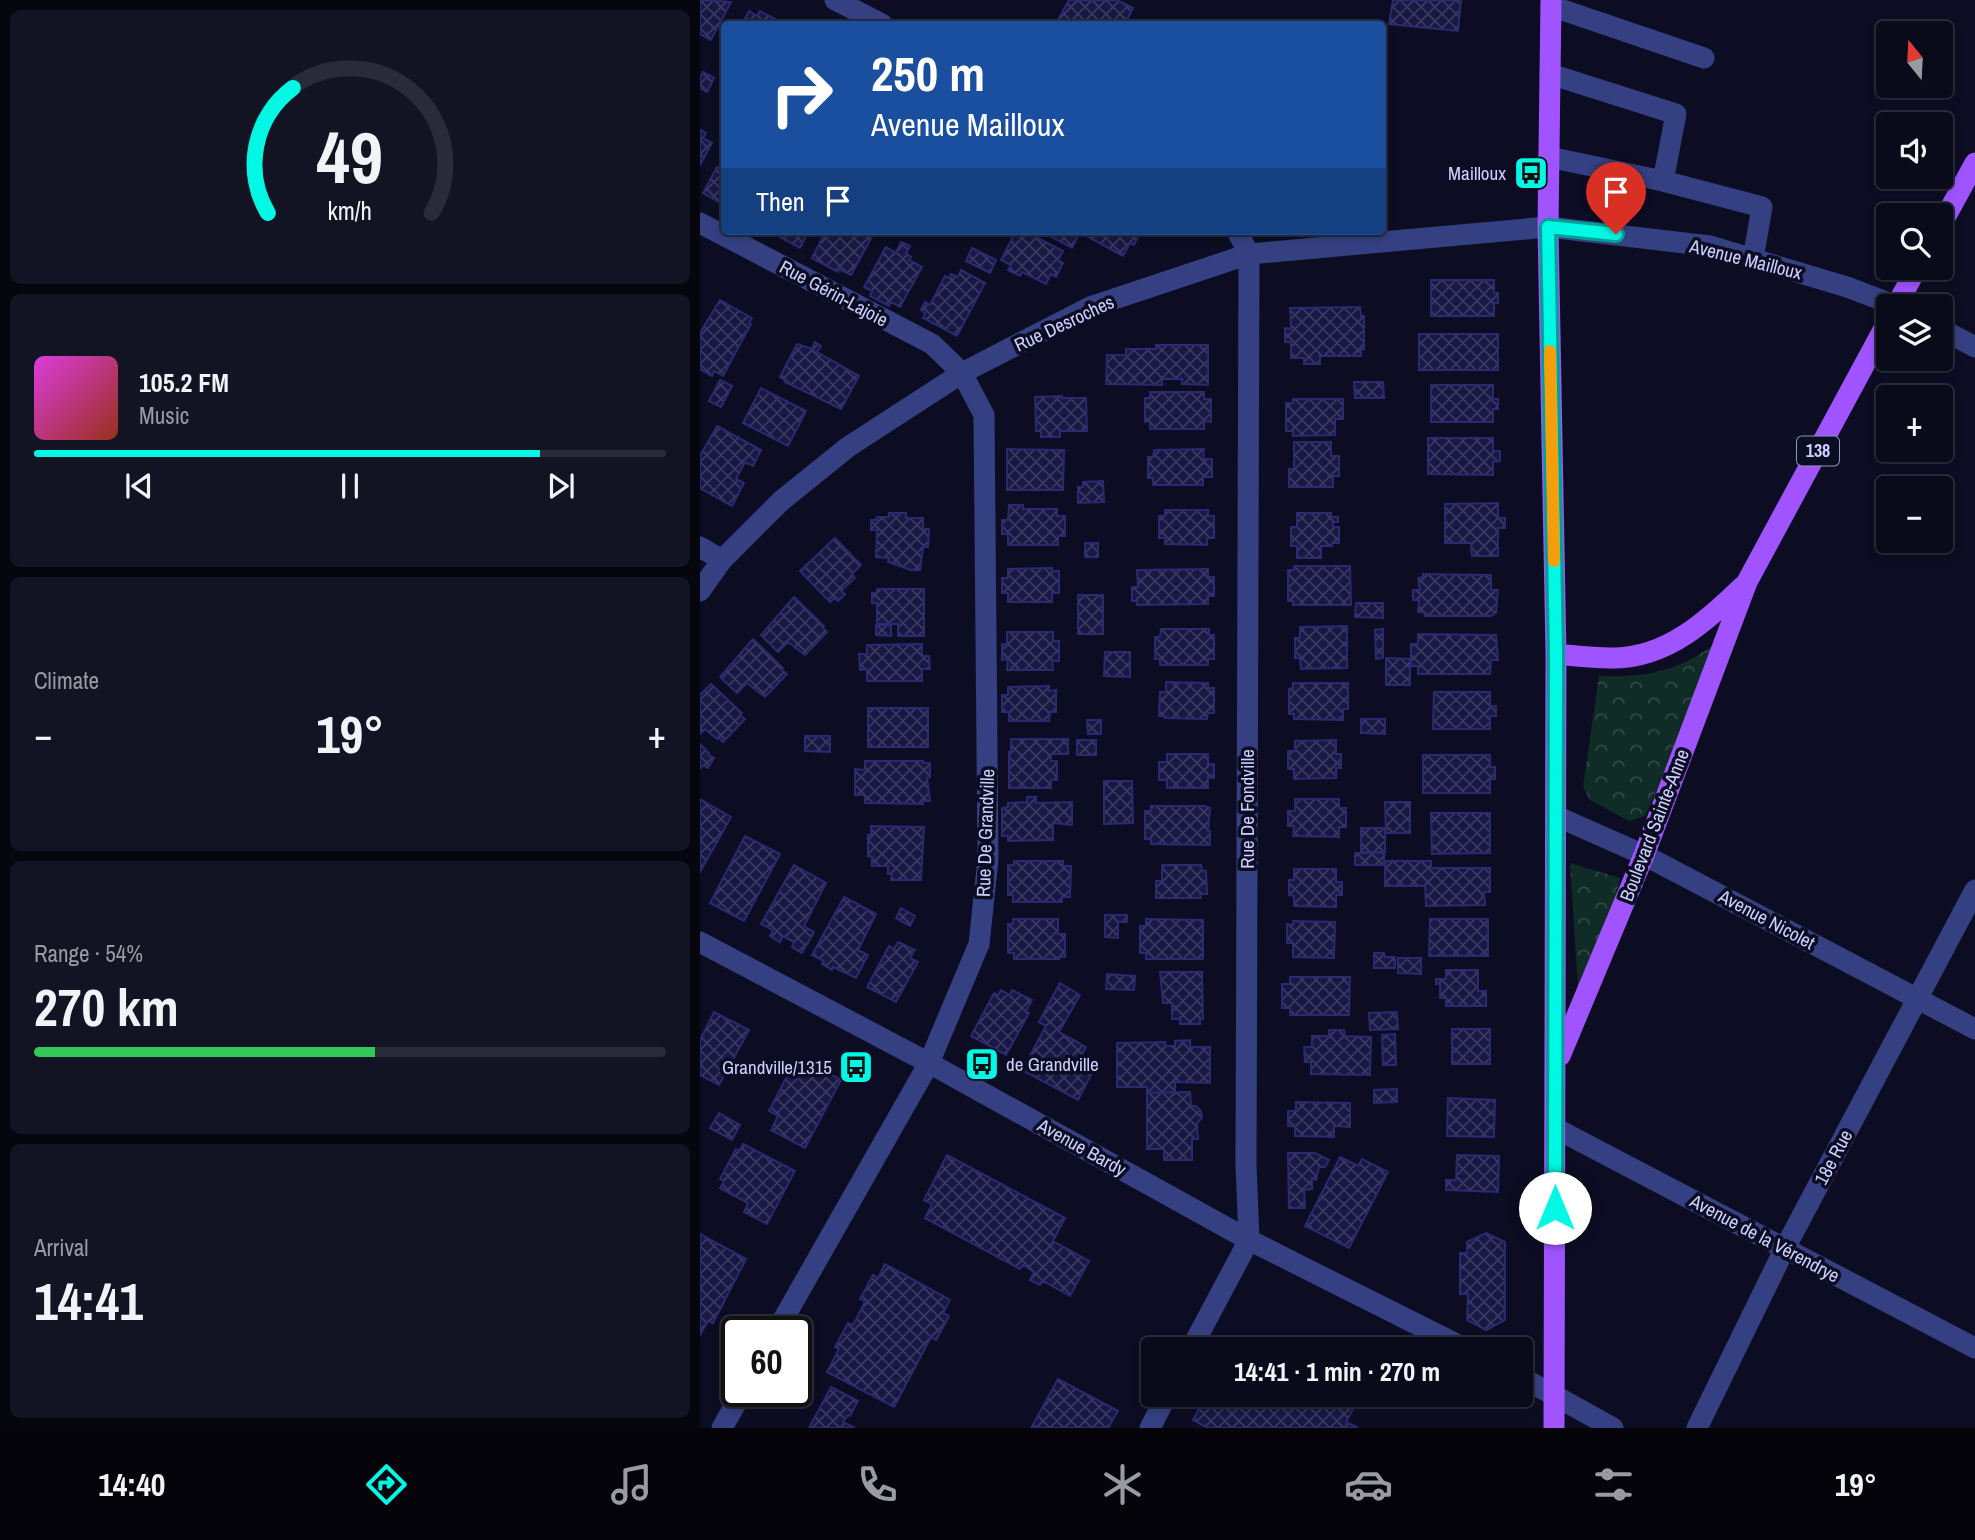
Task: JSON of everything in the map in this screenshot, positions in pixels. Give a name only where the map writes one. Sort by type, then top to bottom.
[{"type":"main road","points":[[1550,3],[1548,227],[1556,654]]},
{"type":"main road","points":[[1953,203],[1975,163]]},
{"type":"main road","name":"Boulevard Sainte-Anne","points":[[1555,1066],[1644,855],[1747,582],[1876,343]]},
{"type":"main road","name":"Boulevard Sainte-Anne","points":[[1556,654],[1617,658],[1664,647],[1709,620],[1747,582]]},
{"type":"main road","name":"138","points":[[1555,1428],[1556,654]]},
{"type":"street","points":[[835,0],[876,21]]},
{"type":"street","points":[[1550,3],[1704,58]]},
{"type":"street","points":[[1550,74],[1676,114],[1663,181]]},
{"type":"street","points":[[1549,157],[1663,181],[1762,207],[1753,259]]},
{"type":"street","name":"Rue Gérin-Lajoie","points":[[700,223],[721,234]]},
{"type":"street","name":"Rue Desroches","points":[[700,592],[722,560],[781,501],[848,447],[962,373],[1090,307],[1249,254],[1548,227]]},
{"type":"street","name":"Avenue Mailloux","points":[[1548,227],[1710,246],[1876,298]]},
{"type":"street","name":"Rue Gérin-Lajoie","points":[[723,235],[932,344],[962,373]]},
{"type":"street","points":[[1239,235],[1249,254]]},
{"type":"street","name":"Rue De Fondville","points":[[1249,254],[1246,1165],[1249,1240]]},
{"type":"street","points":[[1953,335],[1975,347]]},
{"type":"street","name":"Rue De Grandville","points":[[785,1316],[929,1063],[979,944],[988,859],[984,415],[962,373]]},
{"type":"street","points":[[700,547],[722,560]]},
{"type":"street","name":"Avenue Nicolet","points":[[1556,816],[1644,855],[1975,1029]]},
{"type":"street","name":"18e Rue","points":[[1697,1428],[1785,1248],[1975,890]]},
{"type":"street","name":"Avenue Bardy","points":[[700,942],[929,1063],[1249,1240],[1441,1337]]},
{"type":"street","name":"Avenue de la Vérendrye","points":[[1555,1128],[1975,1348]]},
{"type":"street","points":[[1197,1337],[1249,1240]]},
{"type":"street","points":[[1533,1383],[1613,1428]]},
{"type":"street","points":[[722,1428],[734,1407]]},
{"type":"street","points":[[1150,1428],[1161,1407]]},
{"type":"green space","points":[[1727,634],[1645,816],[1629,821],[1590,800],[1583,787],[1599,676],[1636,675],[1668,669],[1697,656]]},
{"type":"green space","points":[[1570,863],[1620,878],[1591,1003],[1579,1003]]},
{"type":"building","points":[[700,0],[731,2],[711,40],[700,34]]},
{"type":"building","points":[[1069,0],[1117,0],[1133,8],[1126,21],[1058,21]]},
{"type":"building","points":[[1393,0],[1461,0],[1458,31],[1389,24]]},
{"type":"building","points":[[749,11],[757,16],[760,11],[775,19],[774,21],[744,21]]},
{"type":"building","points":[[703,72],[714,78],[707,92],[700,88]]},
{"type":"building","points":[[700,130],[706,133],[703,138],[712,143],[700,165]]},
{"type":"building","points":[[717,167],[721,169],[721,203],[703,193]]},
{"type":"building","points":[[776,235],[807,235],[800,248]]},
{"type":"building","points":[[824,235],[873,235],[851,275],[839,269],[838,272],[812,258]]},
{"type":"building","points":[[1014,235],[1032,235],[1063,251],[1058,260],[1063,263],[1056,277],[1051,274],[1046,284],[1022,272],[1020,276],[1008,270],[1011,265],[1001,260]]},
{"type":"building","points":[[1048,235],[1078,235],[1072,248]]},
{"type":"building","points":[[1084,235],[1139,235],[1134,245],[1130,243],[1123,256]]},
{"type":"building","points":[[901,242],[910,246],[906,253],[911,257],[909,260],[922,267],[900,307],[891,302],[889,306],[870,296],[872,291],[864,287],[886,247],[896,253]]},
{"type":"building","points":[[972,248],[996,260],[990,273],[966,261]]},
{"type":"building","points":[[961,270],[985,283],[957,336],[923,318],[925,313],[921,310],[925,302],[930,305],[945,276],[949,278],[951,274],[958,277]]},
{"type":"building","points":[[1431,280],[1494,280],[1494,293],[1498,293],[1498,303],[1494,303],[1494,316],[1431,316]]},
{"type":"building","points":[[720,300],[752,318],[723,376],[714,371],[712,376],[700,369],[700,333]]},
{"type":"building","points":[[1360,307],[1361,316],[1364,316],[1364,349],[1361,349],[1361,356],[1320,356],[1320,364],[1304,364],[1304,358],[1291,358],[1291,342],[1285,342],[1285,328],[1291,329],[1290,308]]},
{"type":"building","points":[[1419,334],[1498,334],[1498,370],[1419,370]]},
{"type":"building","points":[[815,342],[821,346],[817,352],[859,376],[841,409],[785,382],[780,377],[797,344],[812,349]]},
{"type":"building","points":[[1156,345],[1208,345],[1208,385],[1182,384],[1182,379],[1162,379],[1162,385],[1106,384],[1107,355],[1126,355],[1126,349],[1156,349]]},
{"type":"building","points":[[720,380],[732,386],[721,407],[709,401]]},
{"type":"building","points":[[1354,382],[1383,382],[1384,398],[1355,398]]},
{"type":"building","points":[[1431,385],[1493,385],[1493,399],[1498,399],[1498,409],[1493,409],[1493,422],[1431,422]]},
{"type":"building","points":[[761,388],[806,411],[788,446],[743,423]]},
{"type":"building","points":[[1150,392],[1204,392],[1204,399],[1211,399],[1211,422],[1204,421],[1204,429],[1150,429],[1150,421],[1145,422],[1145,398],[1150,398]]},
{"type":"building","points":[[1035,397],[1086,398],[1087,431],[1060,431],[1060,437],[1041,437],[1041,431],[1036,431]]},
{"type":"building","points":[[1293,399],[1343,399],[1343,419],[1335,419],[1335,435],[1293,436],[1293,431],[1286,431],[1286,403],[1293,403]]},
{"type":"building","points":[[717,426],[761,450],[753,466],[745,462],[736,479],[744,483],[732,506],[700,488],[700,456]]},
{"type":"building","points":[[1428,438],[1493,438],[1493,451],[1500,451],[1500,461],[1493,462],[1493,475],[1428,474]]},
{"type":"building","points":[[1294,442],[1331,442],[1331,456],[1339,456],[1339,476],[1333,476],[1333,487],[1289,487],[1289,469],[1294,469]]},
{"type":"building","points":[[1007,449],[1064,450],[1063,490],[1007,490]]},
{"type":"building","points":[[1204,449],[1203,459],[1212,459],[1212,477],[1203,477],[1203,485],[1153,485],[1153,478],[1148,478],[1148,457],[1153,457],[1154,450]]},
{"type":"building","points":[[1103,481],[1104,502],[1078,503],[1078,487],[1083,487],[1083,482]]},
{"type":"building","points":[[1498,503],[1498,518],[1505,518],[1505,528],[1498,528],[1498,556],[1472,556],[1471,543],[1445,543],[1445,504]]},
{"type":"building","points":[[1009,505],[1023,505],[1023,509],[1057,509],[1057,516],[1065,516],[1065,536],[1058,536],[1058,545],[1008,545],[1008,534],[1002,534],[1002,520],[1008,520]]},
{"type":"building","points":[[1165,510],[1208,510],[1208,516],[1214,516],[1214,538],[1207,538],[1207,545],[1165,544],[1165,538],[1159,538],[1159,516],[1165,516]]},
{"type":"building","points":[[889,513],[906,513],[906,518],[923,518],[923,529],[929,529],[928,547],[923,547],[920,570],[911,570],[888,562],[889,558],[876,557],[877,530],[871,530],[871,520],[889,517]]},
{"type":"building","points":[[1297,513],[1331,513],[1331,517],[1338,517],[1338,522],[1333,522],[1333,527],[1339,527],[1339,543],[1321,546],[1321,558],[1297,558],[1297,546],[1291,546],[1291,527],[1297,527]]},
{"type":"building","points":[[835,538],[861,565],[852,574],[855,578],[841,591],[845,594],[838,601],[834,598],[830,602],[800,571]]},
{"type":"building","points":[[1085,543],[1098,543],[1098,557],[1085,557]]},
{"type":"building","points":[[1294,566],[1350,566],[1351,605],[1293,605],[1293,601],[1288,601],[1288,570],[1294,570]]},
{"type":"building","points":[[1052,568],[1052,571],[1059,571],[1059,593],[1052,593],[1052,602],[1008,602],[1008,593],[1002,593],[1002,578],[1008,578],[1008,569]]},
{"type":"building","points":[[1208,569],[1208,577],[1214,577],[1214,596],[1208,596],[1208,604],[1137,605],[1137,601],[1132,601],[1132,587],[1138,587],[1137,570]]},
{"type":"building","points":[[1423,574],[1491,575],[1491,590],[1498,590],[1496,613],[1491,616],[1425,616],[1424,612],[1418,612],[1419,600],[1413,600],[1413,590],[1420,590],[1418,578],[1423,577]]},
{"type":"building","points":[[877,589],[924,589],[924,636],[898,636],[898,624],[877,624],[877,603],[872,603],[872,593],[877,593]]},
{"type":"building","points":[[1078,595],[1103,595],[1103,634],[1078,634]]},
{"type":"building","points":[[794,597],[827,632],[805,655],[788,642],[778,652],[761,635]]},
{"type":"building","points":[[1356,603],[1383,603],[1383,618],[1355,617]]},
{"type":"building","points":[[876,625],[891,625],[891,636],[876,635]]},
{"type":"building","points":[[1347,626],[1347,668],[1301,669],[1300,658],[1295,658],[1295,638],[1300,638],[1300,627]]},
{"type":"building","points":[[1161,629],[1209,629],[1209,635],[1214,635],[1214,659],[1208,659],[1208,665],[1160,665],[1160,659],[1155,659],[1155,637],[1160,637]]},
{"type":"building","points":[[1383,629],[1383,658],[1376,659],[1375,630]]},
{"type":"building","points":[[1007,632],[1053,632],[1053,641],[1059,641],[1059,661],[1052,661],[1053,670],[1007,670],[1008,659],[1002,660],[1002,644],[1007,644]]},
{"type":"building","points":[[1418,634],[1496,635],[1498,660],[1491,660],[1490,674],[1418,674],[1418,666],[1411,666],[1411,644],[1418,644]]},
{"type":"building","points":[[753,639],[787,674],[765,697],[747,683],[737,693],[720,677]]},
{"type":"building","points":[[922,644],[922,656],[929,656],[930,669],[922,669],[922,681],[867,681],[867,669],[860,670],[859,654],[867,654],[867,645]]},
{"type":"building","points":[[1105,652],[1130,652],[1130,677],[1104,676]]},
{"type":"building","points":[[1386,658],[1410,659],[1410,685],[1386,685]]},
{"type":"building","points":[[1166,682],[1208,683],[1208,688],[1214,688],[1214,713],[1208,713],[1207,719],[1159,716],[1160,692],[1166,692]]},
{"type":"building","points":[[1293,683],[1348,683],[1348,709],[1343,709],[1343,720],[1294,719],[1294,714],[1289,714],[1289,689],[1293,688]]},
{"type":"building","points":[[711,684],[745,719],[723,742],[705,729],[700,734],[700,695]]},
{"type":"building","points":[[1049,686],[1049,691],[1056,690],[1056,712],[1050,712],[1049,721],[1009,721],[1009,712],[1002,712],[1002,695],[1008,695],[1008,687]]},
{"type":"building","points":[[1434,692],[1490,692],[1490,706],[1496,706],[1496,716],[1490,716],[1490,729],[1433,729]]},
{"type":"building","points":[[868,708],[928,708],[928,747],[868,747]]},
{"type":"building","points":[[1361,719],[1385,719],[1385,734],[1361,733]]},
{"type":"building","points":[[1087,720],[1101,720],[1101,734],[1088,734]]},
{"type":"building","points":[[805,736],[830,736],[830,752],[805,751]]},
{"type":"building","points":[[1011,739],[1068,739],[1068,754],[1051,754],[1051,761],[1057,761],[1057,780],[1051,780],[1051,788],[1009,788]]},
{"type":"building","points":[[1077,740],[1096,740],[1096,755],[1077,755]]},
{"type":"building","points":[[1336,740],[1336,754],[1341,754],[1341,768],[1336,768],[1336,778],[1294,779],[1294,769],[1288,769],[1288,751],[1295,751],[1295,741]]},
{"type":"building","points":[[700,744],[708,755],[714,758],[708,768],[703,765],[700,769]]},
{"type":"building","points":[[1167,754],[1208,754],[1208,764],[1214,764],[1214,778],[1208,777],[1208,788],[1167,788],[1167,780],[1159,780],[1159,762],[1167,762]]},
{"type":"building","points":[[1423,755],[1490,755],[1490,767],[1495,767],[1495,779],[1490,779],[1490,793],[1423,793]]},
{"type":"building","points":[[865,761],[930,763],[930,777],[927,778],[930,801],[923,801],[923,804],[865,803],[865,795],[855,795],[855,769],[865,770]]},
{"type":"building","points":[[1104,781],[1132,781],[1133,823],[1104,824]]},
{"type":"building","points":[[1027,797],[1036,797],[1036,803],[1072,802],[1072,825],[1053,823],[1053,840],[1008,841],[1008,836],[1002,836],[1002,808],[1008,807],[1008,803],[1027,802]]},
{"type":"building","points":[[700,799],[731,817],[700,872]]},
{"type":"building","points":[[1295,799],[1339,799],[1339,808],[1346,808],[1346,827],[1339,827],[1339,837],[1293,836],[1294,826],[1288,826],[1288,811],[1295,811]]},
{"type":"building","points":[[1385,802],[1410,802],[1410,833],[1386,833]]},
{"type":"building","points":[[1151,806],[1210,808],[1210,845],[1151,844],[1151,839],[1145,839],[1145,811],[1151,811]]},
{"type":"building","points":[[1431,813],[1490,813],[1490,853],[1432,854]]},
{"type":"building","points":[[871,826],[924,827],[921,880],[891,880],[892,874],[888,874],[888,866],[872,866],[872,857],[868,856]]},
{"type":"building","points":[[1361,828],[1385,828],[1385,852],[1361,852]]},
{"type":"building","points":[[745,836],[780,854],[744,921],[710,903]]},
{"type":"building","points":[[1355,853],[1384,853],[1384,865],[1355,865]]},
{"type":"building","points":[[1014,861],[1063,861],[1063,866],[1071,866],[1070,897],[1062,897],[1062,902],[1013,902],[1013,895],[1008,895],[1008,865],[1014,865]]},
{"type":"building","points":[[1385,861],[1431,861],[1431,868],[1490,868],[1490,892],[1484,892],[1485,905],[1426,906],[1425,886],[1385,886]]},
{"type":"building","points":[[794,865],[826,883],[804,926],[814,932],[802,953],[792,947],[794,942],[783,936],[780,942],[770,936],[773,930],[761,924]]},
{"type":"building","points":[[1162,865],[1201,865],[1202,870],[1206,871],[1207,894],[1200,894],[1201,898],[1156,898],[1156,881],[1162,881]]},
{"type":"building","points":[[1294,869],[1336,869],[1336,882],[1342,882],[1342,895],[1336,895],[1336,907],[1294,906],[1294,896],[1289,895],[1289,880],[1294,880]]},
{"type":"building","points":[[844,897],[876,914],[858,950],[868,955],[856,978],[833,967],[832,970],[822,964],[824,961],[812,955]]},
{"type":"building","points":[[901,908],[915,916],[910,926],[896,918]]},
{"type":"building","points":[[1105,915],[1127,915],[1127,922],[1118,922],[1118,938],[1105,937]]},
{"type":"building","points":[[1013,919],[1058,919],[1058,934],[1065,934],[1065,957],[1014,959],[1014,953],[1008,953],[1008,924],[1013,924]]},
{"type":"building","points":[[1146,919],[1203,920],[1203,959],[1146,959],[1146,953],[1140,953],[1140,926],[1146,926]]},
{"type":"building","points":[[1430,919],[1488,919],[1488,956],[1429,956]]},
{"type":"building","points":[[1293,921],[1335,922],[1334,958],[1293,957],[1293,943],[1287,943],[1287,924],[1293,925]]},
{"type":"building","points":[[898,942],[915,950],[910,958],[918,962],[896,1002],[867,987],[889,946],[894,949]]},
{"type":"building","points":[[1374,953],[1395,957],[1395,968],[1374,968]]},
{"type":"building","points":[[1398,958],[1421,958],[1421,974],[1398,973]]},
{"type":"building","points":[[1446,970],[1478,970],[1478,991],[1486,991],[1486,1006],[1446,1006],[1446,998],[1440,998],[1440,984],[1436,984],[1436,979],[1446,979]]},
{"type":"building","points":[[1160,972],[1202,972],[1203,1019],[1200,1019],[1200,1024],[1180,1024],[1180,1019],[1172,1019],[1172,1003],[1163,1003]]},
{"type":"building","points":[[1107,974],[1135,976],[1134,990],[1106,989]]},
{"type":"building","points":[[1290,977],[1350,977],[1349,1015],[1290,1015],[1290,1008],[1282,1008],[1282,984],[1290,984]]},
{"type":"building","points":[[1060,983],[1080,995],[1059,1032],[1086,1047],[1080,1059],[1093,1065],[1089,1071],[1092,1073],[1078,1100],[1022,1070],[1046,1026],[1039,1022]]},
{"type":"building","points":[[1001,990],[1010,995],[1012,990],[1032,1000],[1026,1011],[1029,1013],[1006,1055],[971,1036],[994,993],[998,995]]},
{"type":"building","points":[[714,1012],[749,1030],[719,1085],[700,1075],[700,1040]]},
{"type":"building","points":[[1397,1012],[1398,1029],[1370,1030],[1369,1013]]},
{"type":"building","points":[[1452,1029],[1490,1029],[1490,1064],[1452,1064]]},
{"type":"building","points":[[1329,1030],[1344,1030],[1345,1036],[1371,1037],[1370,1075],[1311,1074],[1311,1062],[1305,1062],[1304,1047],[1312,1047],[1312,1036],[1329,1036]]},
{"type":"building","points":[[1395,1034],[1396,1065],[1383,1065],[1382,1035]]},
{"type":"building","points":[[1190,1040],[1190,1047],[1210,1047],[1210,1083],[1175,1082],[1175,1092],[1147,1093],[1147,1087],[1117,1087],[1117,1043],[1165,1042],[1165,1046],[1175,1046],[1175,1041]]},
{"type":"building","points":[[807,1061],[841,1080],[805,1148],[771,1130],[778,1116],[769,1111],[788,1074],[798,1079]]},
{"type":"building","points":[[1397,1089],[1397,1102],[1374,1103],[1374,1090]]},
{"type":"building","points":[[1190,1092],[1191,1106],[1196,1106],[1201,1111],[1202,1118],[1197,1123],[1198,1139],[1192,1139],[1192,1160],[1164,1160],[1164,1149],[1147,1149],[1147,1093]]},
{"type":"building","points":[[1448,1098],[1495,1100],[1494,1137],[1447,1136]]},
{"type":"building","points":[[1296,1102],[1350,1103],[1350,1127],[1334,1126],[1334,1137],[1295,1136],[1295,1127],[1288,1126],[1288,1111],[1296,1111]]},
{"type":"building","points":[[719,1113],[740,1125],[732,1140],[710,1128]]},
{"type":"building","points":[[743,1144],[795,1171],[767,1224],[744,1212],[748,1203],[720,1188],[724,1181],[720,1179],[736,1149],[739,1151]]},
{"type":"building","points":[[1288,1153],[1315,1153],[1329,1160],[1325,1167],[1319,1167],[1316,1180],[1312,1178],[1312,1189],[1304,1190],[1305,1208],[1289,1208]]},
{"type":"building","points":[[947,1155],[1065,1218],[1053,1241],[1089,1261],[1070,1296],[1043,1281],[1040,1285],[1030,1280],[1034,1272],[1023,1265],[1020,1269],[925,1218],[932,1204],[924,1200]]},
{"type":"building","points":[[1457,1155],[1499,1156],[1498,1192],[1446,1190],[1446,1180],[1456,1180]]},
{"type":"building","points":[[1340,1157],[1358,1166],[1362,1159],[1388,1172],[1349,1248],[1305,1226]]},
{"type":"building","points":[[1486,1233],[1505,1242],[1505,1320],[1486,1330],[1467,1320],[1468,1294],[1460,1294],[1460,1253],[1467,1253],[1467,1242]]},
{"type":"building","points":[[700,1234],[746,1259],[713,1323],[708,1321],[700,1335]]},
{"type":"building","points":[[885,1264],[950,1300],[943,1313],[949,1316],[936,1340],[931,1337],[894,1407],[827,1372],[839,1349],[835,1347],[848,1323],[853,1325],[865,1302],[860,1299],[873,1275],[878,1278]]},
{"type":"building","points":[[1058,1379],[1118,1411],[1108,1428],[1031,1428]]},
{"type":"building","points":[[831,1387],[858,1401],[850,1416],[843,1422],[855,1428],[809,1428]]},
{"type":"building","points":[[1200,1407],[1354,1407],[1346,1422],[1358,1428],[1208,1428],[1193,1420]]},
{"type":"slow traffic","points":[[1550,351],[1554,561]]},
{"type":"place","name":"Mailloux","points":[[1531,173]]},
{"type":"place","name":"de Grandville","points":[[982,1064]]},
{"type":"place","name":"Grandville/1315","points":[[856,1067]]},
{"type":"route","points":[[1555,1208],[1556,654],[1548,227],[1616,234]]}]
